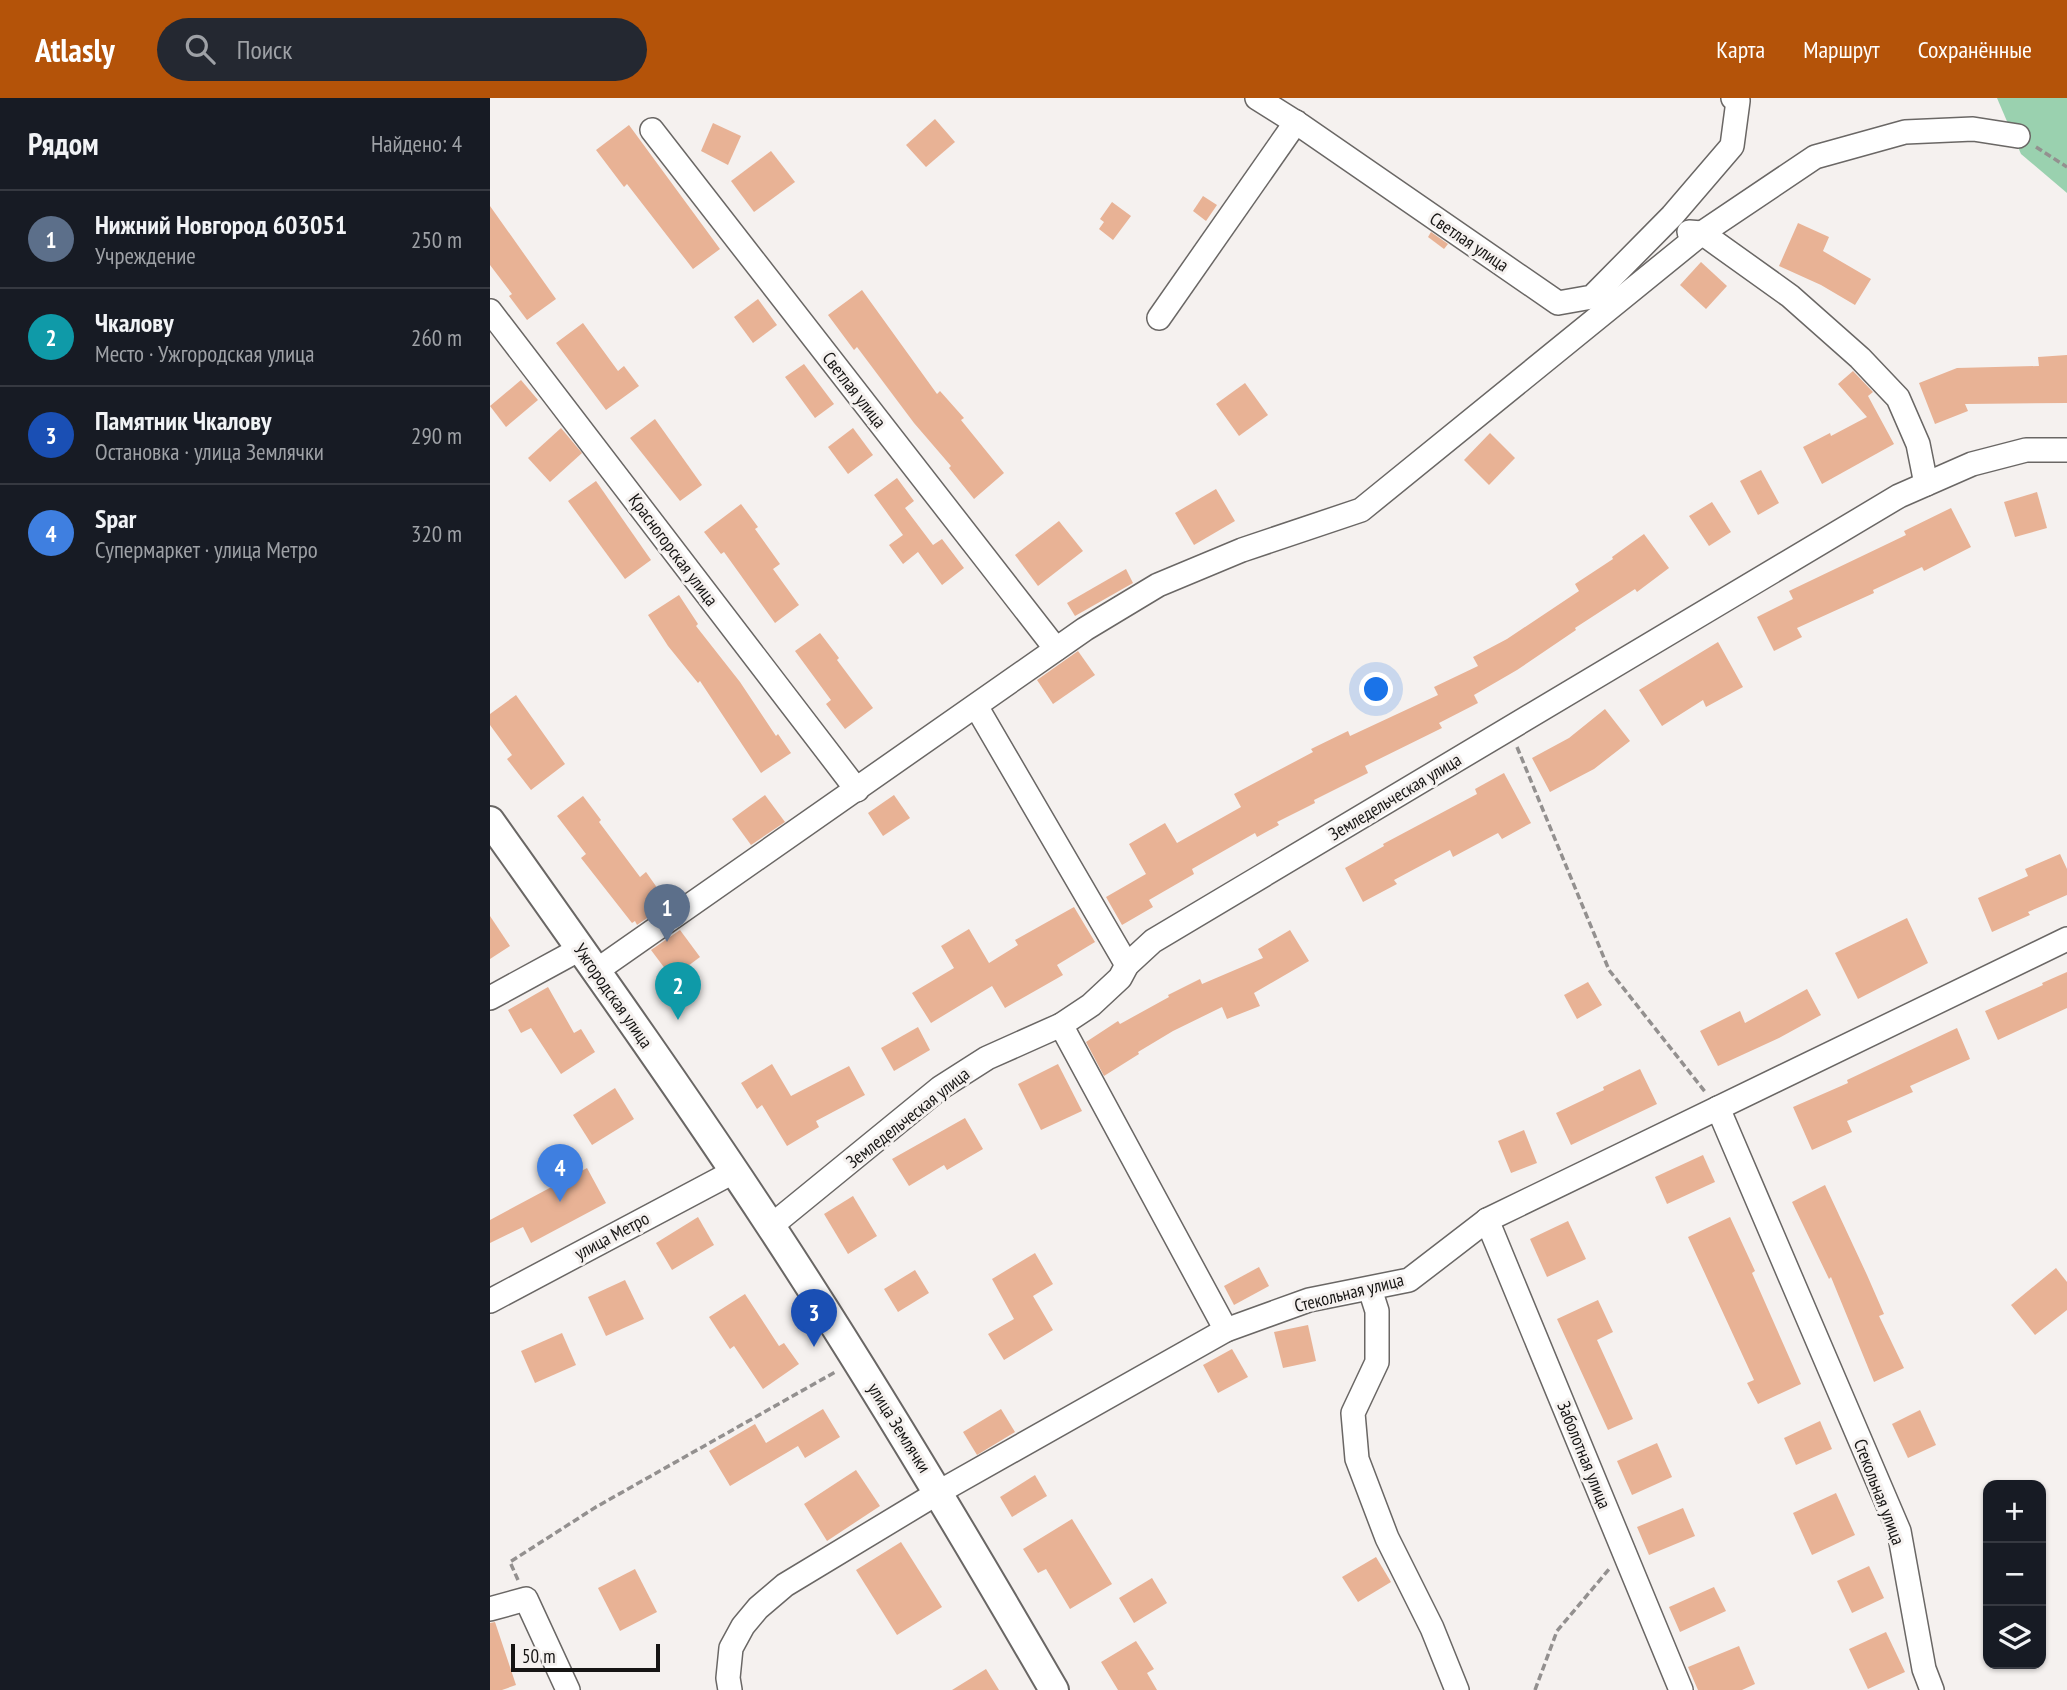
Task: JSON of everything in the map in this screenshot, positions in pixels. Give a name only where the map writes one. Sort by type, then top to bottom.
[{"type":"main road","name":"Ужгородская улица","points":[[490,821],[734,1171]]},
{"type":"main road","name":"улица Землячки","points":[[734,1171],[939,1492],[1054,1690]]},
{"type":"street","name":"Светлая улица","points":[[1257,98],[1296,122],[1558,303],[1592,297],[1672,216],[1732,146],[1738,101],[1733,98]]},
{"type":"street","points":[[1158,318],[1296,122]]},
{"type":"street","points":[[490,998],[588,960],[856,790],[1085,629],[1158,585],[1242,551],[1361,510],[1702,233],[1815,158],[1905,132],[1973,130],[2018,136]]},
{"type":"street","name":"Светлая улица","points":[[652,131],[1056,649]]},
{"type":"street","points":[[1672,216],[1682,231],[1702,233],[1790,296],[1860,358],[1898,398],[1917,444],[1926,484]]},
{"type":"street","name":"Красногорская улица","points":[[490,310],[856,790]]},
{"type":"street","name":"Земледельческая улица","points":[[771,1226],[940,1088],[987,1058],[1061,1026],[1091,1004],[1120,978],[1126,965],[1153,941],[1899,496],[1972,464],[2025,450],[2067,450]]},
{"type":"street","points":[[976,706],[1126,965]]},
{"type":"street","name":"Стекольная улица","points":[[730,1690],[728,1678],[732,1648],[743,1626],[758,1608],[785,1585],[939,1492],[1226,1330],[1309,1300],[1409,1280],[1487,1220],[2067,939]]},
{"type":"street","points":[[1061,1026],[1226,1330]]},
{"type":"street","name":"Стекольная улица","points":[[1718,1108],[1899,1531],[1924,1669],[1932,1690]]},
{"type":"street","name":"улица Метро","points":[[490,1301],[734,1171]]},
{"type":"street","name":"Заболотная улица","points":[[1487,1220],[1681,1690]]},
{"type":"street","points":[[1370,1289],[1377,1311],[1377,1362],[1353,1413],[1357,1459],[1387,1538],[1432,1628],[1457,1690]]},
{"type":"street","points":[[490,1609],[526,1599],[568,1690]]},
{"type":"path","points":[[2018,136],[2067,167]]},
{"type":"path","points":[[1509,729],[1609,970],[1718,1108]]},
{"type":"path","points":[[526,1599],[510,1562],[596,1507],[857,1360]]},
{"type":"path","points":[[1535,1690],[1557,1631],[1624,1552]]},
{"type":"green space","points":[[1997,98],[2067,98],[2067,193],[2021,154]]},
{"type":"building","points":[[935,119],[955,142],[926,167],[906,145]]},
{"type":"building","points":[[713,123],[741,136],[728,165],[701,151]]},
{"type":"building","points":[[629,125],[720,249],[693,269],[627,184],[624,187],[596,150]]},
{"type":"building","points":[[771,151],[795,182],[754,212],[731,181]]},
{"type":"building","points":[[1203,196],[1217,205],[1206,221],[1193,211]]},
{"type":"building","points":[[1112,202],[1131,216],[1113,240],[1099,229],[1104,222],[1100,219]]},
{"type":"building","points":[[490,206],[556,299],[527,320],[490,265]]},
{"type":"building","points":[[1798,223],[1829,237],[1823,251],[1871,279],[1855,305],[1821,285],[1779,266]]},
{"type":"building","points":[[1431,232],[1448,244],[1444,249],[1428,237]]},
{"type":"building","points":[[1701,262],[1727,286],[1706,309],[1680,285]]},
{"type":"building","points":[[862,290],[937,394],[940,391],[964,418],[961,420],[1004,473],[974,499],[857,347],[854,350],[828,315]]},
{"type":"building","points":[[758,299],[777,325],[753,343],[734,317]]},
{"type":"building","points":[[583,323],[618,371],[624,366],[639,386],[606,410],[556,343]]},
{"type":"building","points":[[2067,355],[2067,403],[1965,404],[1968,411],[1935,424],[1919,383],[1957,368],[2039,366],[2038,357]]},
{"type":"building","points":[[804,364],[834,404],[815,418],[785,377]]},
{"type":"building","points":[[1853,371],[1873,392],[1868,396],[1894,444],[1822,484],[1803,447],[1867,417],[1838,384]]},
{"type":"building","points":[[521,380],[538,400],[506,427],[490,406]]},
{"type":"building","points":[[1245,383],[1268,415],[1239,436],[1216,404]]},
{"type":"building","points":[[655,419],[702,485],[680,501],[630,438]]},
{"type":"building","points":[[561,428],[582,453],[550,482],[528,458]]},
{"type":"building","points":[[853,428],[873,455],[848,474],[828,447]]},
{"type":"building","points":[[1490,433],[1515,458],[1489,485],[1464,460]]},
{"type":"building","points":[[1761,470],[1779,503],[1758,515],[1740,481]]},
{"type":"building","points":[[897,478],[914,501],[905,508],[933,545],[942,539],[964,568],[942,585],[918,552],[903,564],[889,545],[903,535],[874,495]]},
{"type":"building","points":[[596,481],[651,560],[625,579],[568,501]]},
{"type":"building","points":[[1216,489],[1235,521],[1194,545],[1175,513]]},
{"type":"building","points":[[2037,492],[2047,528],[2015,537],[2004,502]]},
{"type":"building","points":[[1712,502],[1731,532],[1709,546],[1689,516]]},
{"type":"building","points":[[741,504],[780,564],[773,569],[799,605],[775,623],[724,552],[721,554],[704,532]]},
{"type":"building","points":[[1951,508],[1971,547],[1924,571],[1922,567],[1873,590],[1874,593],[1797,628],[1802,637],[1774,651],[1757,617],[1793,599],[1789,591],[1906,535],[1904,531]]},
{"type":"building","points":[[1059,521],[1083,551],[1038,586],[1015,555]]},
{"type":"building","points":[[1644,534],[1669,568],[1637,592],[1635,589],[1517,670],[1474,695],[1478,703],[1439,723],[1442,728],[1365,766],[1368,773],[1314,800],[1315,803],[1277,822],[1279,825],[1257,837],[1255,833],[1192,869],[1194,874],[1149,900],[1153,907],[1122,925],[1106,897],[1146,874],[1129,844],[1165,823],[1177,843],[1241,807],[1234,794],[1313,752],[1311,749],[1348,731],[1350,736],[1438,695],[1434,687],[1478,666],[1473,657],[1507,639],[1579,591],[1575,584]]},
{"type":"building","points":[[1126,569],[1133,583],[1075,616],[1067,603]]},
{"type":"building","points":[[679,595],[698,624],[696,626],[791,753],[761,773],[700,681],[698,683],[668,646],[648,615]]},
{"type":"building","points":[[820,633],[873,708],[845,729],[826,704],[831,700],[795,651]]},
{"type":"building","points":[[1718,642],[1743,687],[1706,707],[1703,700],[1662,726],[1639,690]]},
{"type":"building","points":[[1078,651],[1095,675],[1053,704],[1037,680]]},
{"type":"building","points":[[516,695],[565,764],[531,790],[507,759],[512,755],[490,725],[490,714]]},
{"type":"building","points":[[1605,709],[1630,741],[1594,769],[1550,792],[1532,758],[1569,738]]},
{"type":"building","points":[[1504,773],[1531,823],[1502,839],[1498,833],[1453,857],[1450,850],[1394,880],[1397,884],[1363,902],[1345,868],[1384,846],[1383,844],[1477,794],[1475,789]]},
{"type":"building","points":[[765,795],[785,822],[751,845],[732,819]]},
{"type":"building","points":[[894,795],[910,818],[883,836],[868,813]]},
{"type":"building","points":[[583,796],[640,877],[646,872],[665,899],[660,903],[663,907],[637,925],[635,921],[632,923],[581,858],[586,854],[557,816]]},
{"type":"building","points":[[2060,854],[2067,869],[2067,895],[1992,932],[1978,898],[2028,876],[2025,869]]},
{"type":"building","points":[[1074,907],[1095,942],[1057,965],[1063,975],[1005,1008],[992,986],[931,1023],[912,993],[954,968],[941,946],[969,929],[989,963],[1018,945],[1015,940]]},
{"type":"building","points":[[490,916],[510,946],[490,959]]},
{"type":"building","points":[[1907,918],[1928,963],[1858,999],[1835,953]]},
{"type":"building","points":[[680,930],[700,957],[672,978],[651,950]]},
{"type":"building","points":[[1290,930],[1309,961],[1254,993],[1260,1006],[1227,1019],[1222,1007],[1173,1031],[1104,1076],[1086,1042],[1118,1021],[1120,1024],[1200,979],[1202,984],[1263,958],[1258,949]]},
{"type":"building","points":[[2067,972],[2067,1008],[1998,1040],[1985,1011]]},
{"type":"building","points":[[1588,982],[1602,1005],[1577,1019],[1564,995]]},
{"type":"building","points":[[548,987],[574,1033],[581,1029],[595,1052],[561,1074],[531,1028],[521,1033],[508,1010]]},
{"type":"building","points":[[1807,989],[1821,1015],[1718,1066],[1700,1031],[1740,1011],[1745,1023]]},
{"type":"building","points":[[918,1027],[930,1050],[894,1071],[881,1048]]},
{"type":"building","points":[[1957,1028],[1970,1059],[1910,1086],[1913,1092],[1847,1121],[1852,1132],[1812,1150],[1793,1107],[1848,1083],[1847,1080]]},
{"type":"building","points":[[772,1064],[791,1096],[849,1066],[865,1095],[816,1121],[819,1127],[787,1146],[762,1105],[757,1109],[741,1083]]},
{"type":"building","points":[[1058,1064],[1082,1111],[1041,1130],[1018,1084]]},
{"type":"building","points":[[1640,1069],[1657,1104],[1571,1145],[1556,1113]]},
{"type":"building","points":[[615,1088],[634,1119],[592,1145],[573,1115]]},
{"type":"building","points":[[965,1118],[983,1149],[947,1170],[944,1165],[909,1186],[892,1159]]},
{"type":"building","points":[[1524,1130],[1537,1163],[1511,1173],[1498,1141]]},
{"type":"building","points":[[1703,1155],[1715,1182],[1667,1204],[1655,1177]]},
{"type":"building","points":[[587,1168],[606,1203],[531,1243],[523,1227],[490,1243],[490,1220]]},
{"type":"building","points":[[1825,1185],[1884,1314],[1879,1316],[1904,1368],[1874,1382],[1831,1277],[1829,1279],[1792,1202]]},
{"type":"building","points":[[853,1196],[877,1236],[848,1254],[824,1214]]},
{"type":"building","points":[[698,1217],[714,1245],[672,1270],[656,1243]]},
{"type":"building","points":[[1730,1217],[1801,1384],[1758,1404],[1747,1383],[1754,1380],[1688,1237]]},
{"type":"building","points":[[1568,1221],[1586,1259],[1547,1277],[1530,1239]]},
{"type":"building","points":[[1035,1253],[1053,1284],[1033,1296],[1053,1330],[1004,1360],[988,1334],[1014,1319],[992,1279]]},
{"type":"building","points":[[1259,1267],[1269,1286],[1234,1305],[1224,1286]]},
{"type":"building","points":[[2056,1268],[2067,1282],[2067,1310],[2035,1335],[2011,1305]]},
{"type":"building","points":[[915,1270],[929,1293],[898,1312],[884,1289]]},
{"type":"building","points":[[625,1280],[644,1319],[606,1336],[588,1297]]},
{"type":"building","points":[[745,1294],[779,1346],[784,1343],[799,1364],[763,1389],[734,1346],[730,1349],[709,1317]]},
{"type":"building","points":[[1598,1300],[1613,1332],[1597,1340],[1633,1419],[1608,1430],[1557,1319]]},
{"type":"building","points":[[1308,1325],[1316,1361],[1283,1368],[1274,1332]]},
{"type":"building","points":[[562,1333],[576,1365],[535,1383],[521,1351]]},
{"type":"building","points":[[1232,1349],[1248,1377],[1218,1393],[1203,1365]]},
{"type":"building","points":[[823,1409],[840,1437],[805,1458],[798,1446],[730,1486],[709,1451],[755,1424],[766,1443]]},
{"type":"building","points":[[1001,1409],[1015,1432],[977,1455],[963,1432]]},
{"type":"building","points":[[1920,1410],[1936,1445],[1908,1458],[1892,1424]]},
{"type":"building","points":[[1820,1421],[1832,1449],[1796,1465],[1784,1438]]},
{"type":"building","points":[[1657,1443],[1672,1477],[1632,1495],[1617,1461]]},
{"type":"building","points":[[856,1470],[880,1506],[827,1541],[804,1504]]},
{"type":"building","points":[[1035,1475],[1047,1496],[1012,1517],[1000,1497]]},
{"type":"building","points":[[1836,1493],[1855,1535],[1812,1555],[1793,1513]]},
{"type":"building","points":[[1683,1508],[1695,1536],[1649,1555],[1637,1527]]},
{"type":"building","points":[[1072,1519],[1112,1584],[1070,1609],[1046,1569],[1038,1573],[1023,1549]]},
{"type":"building","points":[[901,1542],[942,1607],[897,1635],[856,1570]]},
{"type":"building","points":[[1376,1557],[1391,1582],[1358,1602],[1342,1577]]},
{"type":"building","points":[[1869,1566],[1884,1598],[1852,1613],[1837,1581]]},
{"type":"building","points":[[635,1569],[657,1612],[620,1631],[598,1588]]},
{"type":"building","points":[[1152,1578],[1167,1603],[1134,1623],[1119,1598]]},
{"type":"building","points":[[1714,1587],[1726,1611],[1680,1632],[1669,1607]]},
{"type":"building","points":[[495,1622],[516,1685],[502,1690],[490,1690],[490,1623]]},
{"type":"building","points":[[1886,1632],[1905,1672],[1868,1689],[1849,1649]]},
{"type":"building","points":[[1136,1641],[1154,1669],[1147,1673],[1157,1690],[1118,1690],[1101,1662]]},
{"type":"building","points":[[1739,1646],[1755,1684],[1742,1690],[1698,1690],[1688,1667]]},
{"type":"building","points":[[986,1669],[999,1690],[952,1690]]},
{"type":"place","name":"Нижний Новгород 603051","points":[[667,942]]},
{"type":"place","name":"Чкалову","points":[[678,1020]]},
{"type":"place","name":"Spar","points":[[560,1202]]},
{"type":"place","name":"Памятник Чкалову","points":[[814,1347]]}]
